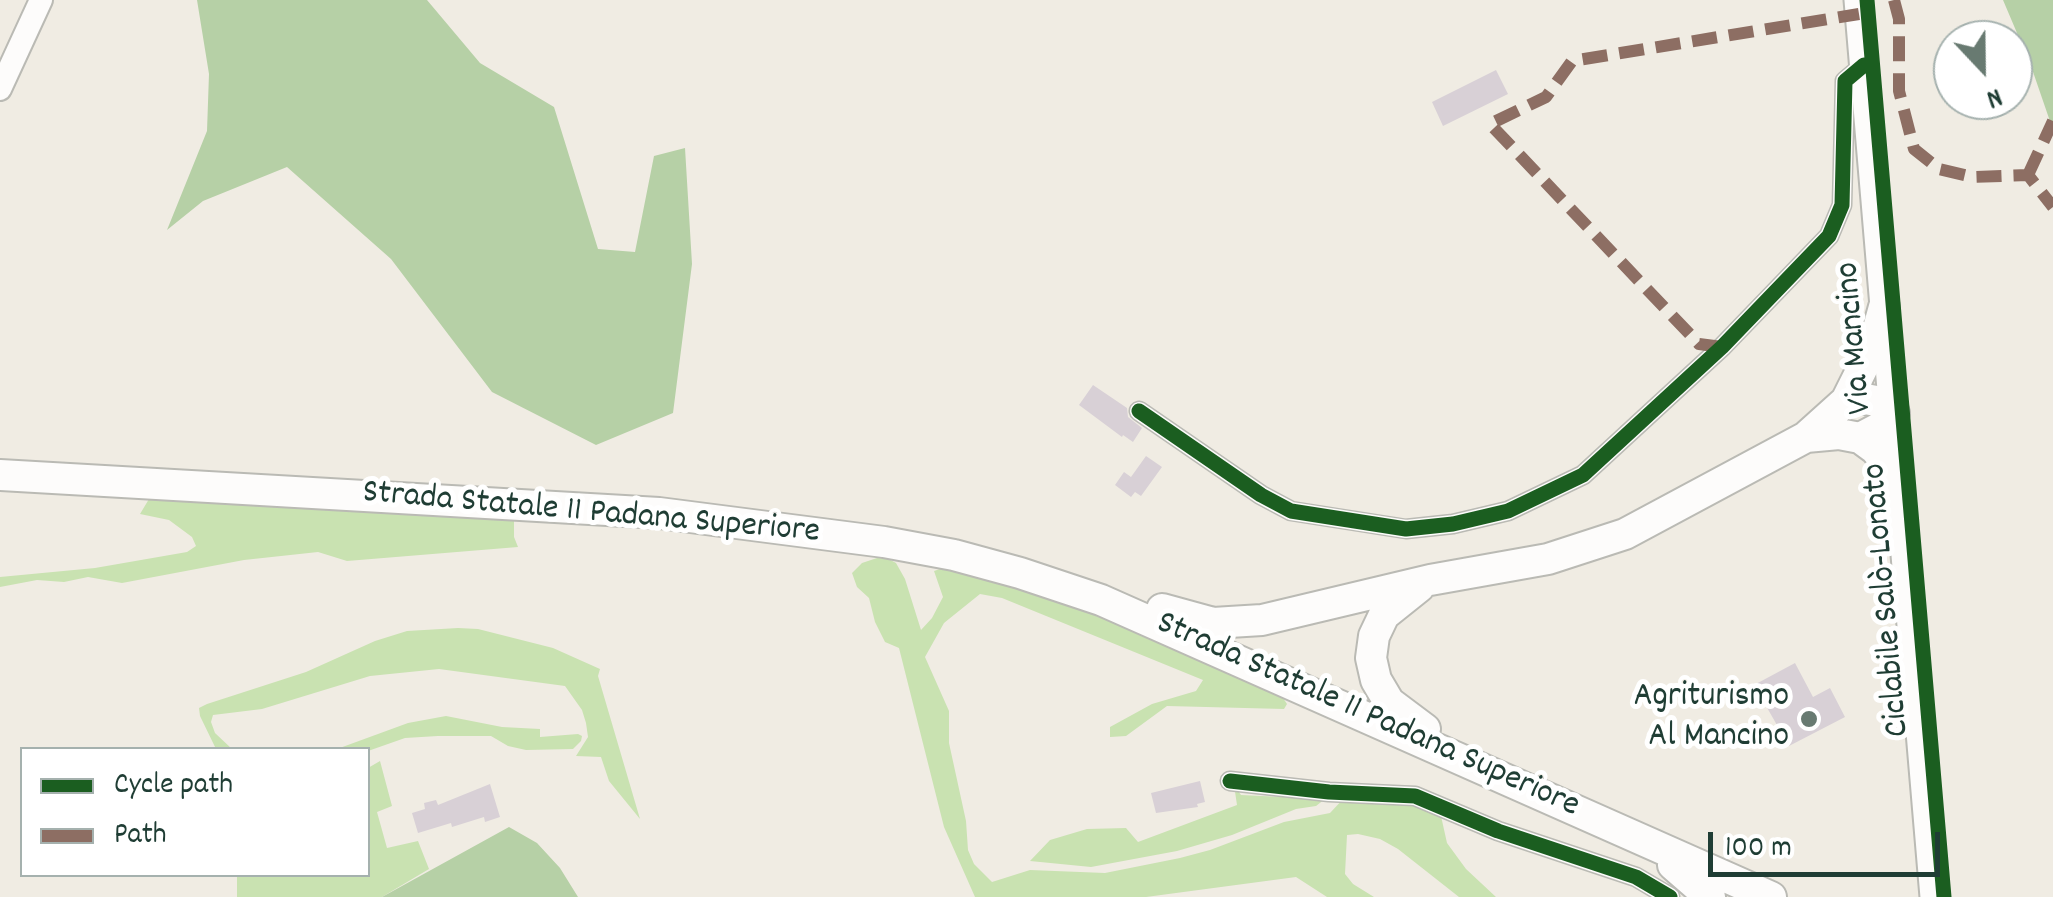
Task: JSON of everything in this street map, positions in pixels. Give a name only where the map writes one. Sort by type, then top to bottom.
[{"type":"highway","points":[[954,556],[1027,562],[1184,616],[1214,622],[1262,620],[1430,580],[1548,559],[1597,545],[1651,521],[1806,437],[1846,401],[1874,347],[1884,307]]},
{"type":"highway","points":[[1846,401],[1876,401],[1894,413],[1881,427],[1860,438]]},
{"type":"highway","points":[[1806,437],[1839,434],[1860,438],[1887,464],[1899,492]]},
{"type":"highway","name":"Strada Statale 11 Padana Superiore","points":[[0,475],[660,513],[884,542],[954,556],[1101,600],[1771,897]]},
{"type":"highway","points":[[1430,580],[1384,615],[1374,636],[1371,658],[1376,680],[1389,702],[1410,720],[1491,772]]},
{"type":"highway","points":[[1630,834],[1710,897]]},
{"type":"main road","name":"Via Mancino","points":[[1857,0],[1933,897]]},
{"type":"street","points":[[0,89],[41,0]]},
{"type":"street","points":[[1139,411],[1292,512],[1406,529],[1454,524],[1508,510],[1583,475],[1722,347],[1829,236],[1842,205],[1846,81],[1864,65]]},
{"type":"street","points":[[1230,781],[1415,796],[1498,832],[1636,878],[1670,897]]},
{"type":"green space","points":[[197,0],[427,0],[480,63],[554,107],[598,249],[635,252],[654,156],[685,148],[692,264],[673,413],[596,445],[492,392],[391,259],[287,167],[203,201],[167,230],[207,131],[209,74]]},
{"type":"green space","points":[[2003,0],[2053,0],[2053,130],[2033,72],[2033,20],[2011,20]]},
{"type":"green space","points":[[155,489],[514,511],[518,547],[347,561],[318,552],[244,560],[122,583],[88,577],[0,587],[0,577],[95,568],[187,552],[196,546],[192,537],[169,520],[140,514]]},
{"type":"green space","points":[[883,556],[896,563],[905,579],[921,630],[943,597],[934,571],[946,567],[1087,611],[1281,695],[1287,704],[1284,709],[1167,706],[1126,736],[1110,737],[1110,727],[1152,704],[1196,691],[1203,680],[1002,598],[980,594],[944,623],[925,657],[949,711],[949,743],[966,821],[968,850],[974,864],[992,882],[1030,870],[1105,873],[1180,858],[1284,822],[1330,813],[1345,797],[1411,801],[1441,816],[1447,843],[1466,869],[1496,897],[1459,897],[1398,849],[1380,839],[1358,834],[1347,835],[1345,874],[1374,897],[1327,897],[1296,877],[1146,897],[975,897],[944,827],[899,648],[885,642],[869,598],[857,587],[852,573],[862,563]]},
{"type":"green space","points":[[478,629],[553,648],[600,669],[598,676],[640,819],[609,781],[601,757],[576,756],[588,737],[586,723],[565,686],[439,669],[370,676],[262,709],[213,715],[215,733],[230,747],[215,747],[199,708],[306,672],[407,631]]},
{"type":"green space","points":[[446,716],[502,727],[540,729],[540,737],[582,736],[573,749],[526,750],[491,736],[405,738],[370,750],[370,747],[342,747],[408,723]]},
{"type":"green space","points":[[380,761],[392,806],[377,812],[387,848],[418,841],[429,869],[382,897],[237,897],[237,877],[370,877],[370,767]]},
{"type":"green space","points":[[1234,785],[1241,795],[1325,799],[1316,806],[1296,809],[1232,835],[1177,851],[1091,867],[1030,861],[1050,840],[1087,829],[1126,828],[1138,842],[1237,805]]},
{"type":"green space","points":[[509,827],[537,843],[560,868],[578,897],[382,897]]},
{"type":"building","points":[[1496,70],[1508,94],[1443,126],[1432,102]]},
{"type":"building","points":[[1093,385],[1127,408],[1128,417],[1142,428],[1133,442],[1079,405]]},
{"type":"building","points":[[1146,456],[1162,467],[1141,496],[1135,492],[1131,497],[1115,485],[1124,472],[1131,477]]},
{"type":"building","points":[[1795,663],[1813,697],[1830,688],[1845,717],[1789,746],[1754,685]]},
{"type":"building","points":[[1200,781],[1205,802],[1197,804],[1198,807],[1156,813],[1151,793]]},
{"type":"building","points":[[490,784],[500,817],[485,822],[484,817],[452,827],[451,823],[418,833],[412,813],[425,809],[424,803],[436,800],[438,805]]},
{"type":"marked path","points":[[1894,0],[1899,19],[1899,91],[1914,149],[1939,169],[1973,177],[2028,175],[2053,207]]},
{"type":"marked path","points":[[1722,347],[1699,344],[1490,124],[1546,97],[1572,61],[1859,14]]},
{"type":"marked path","points":[[2028,175],[2053,121]]},
{"type":"cycle path","name":"Ciclabile Salò-Lonato","points":[[1867,0],[1944,897]]},
{"type":"cycle path","points":[[1139,411],[1261,495],[1291,511],[1406,529],[1453,524],[1508,511],[1583,475],[1722,347],[1829,236],[1842,205],[1845,81],[1864,65]]},
{"type":"cycle path","points":[[1230,781],[1415,796],[1498,831],[1636,877],[1670,897]]},
{"type":"place","name":"Agriturismo Al Mancino","points":[[1809,719]]}]
